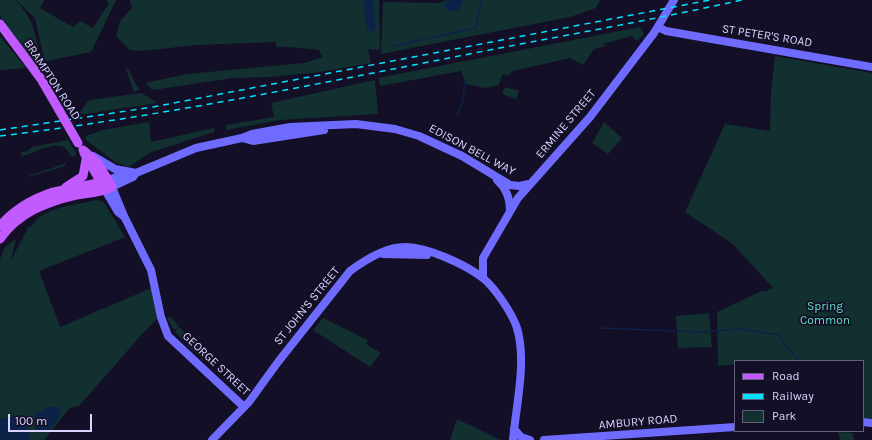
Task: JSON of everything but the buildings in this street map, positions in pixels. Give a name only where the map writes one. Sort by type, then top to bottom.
[{"type":"main road","name":"ERMINE STREET","points":[[483,278],[483,258],[510,211],[529,184],[590,117],[658,27],[672,3]]},
{"type":"main road","name":"BRAMPTON ROAD","points":[[0,24],[41,79],[84,152],[107,185],[151,270],[161,317]]},
{"type":"main road","name":"ST PETER'S ROAD","points":[[658,27],[666,31],[872,67]]},
{"type":"main road","name":"EDISON BELL WAY","points":[[107,185],[133,177],[136,173],[196,148],[242,138],[252,134],[290,127],[356,124],[395,129],[426,139],[462,156],[513,186],[529,184]]},
{"type":"main road","name":"EDISON BELL WAY","points":[[84,152],[115,169],[136,173]]},
{"type":"main road","points":[[62,190],[83,176],[84,152]]},
{"type":"main road","points":[[0,239],[15,222],[29,212],[46,204],[107,185],[127,172]]},
{"type":"main road","points":[[494,176],[505,189],[510,202],[510,211]]},
{"type":"main road","points":[[0,226],[17,211],[38,198],[62,190],[107,185]]},
{"type":"main road","name":"ST JOHN'S STREET","points":[[212,440],[245,406],[345,277],[361,263],[380,254],[416,254],[456,262]]},
{"type":"main road","points":[[456,262],[470,267],[483,258]]},
{"type":"main road","points":[[456,262],[483,278],[510,314],[520,339],[521,362],[513,440]]},
{"type":"main road","name":"GEORGE STREET","points":[[161,317],[165,329],[173,342],[245,406]]},
{"type":"main road","points":[[229,391],[240,396],[246,396],[258,388]]},
{"type":"main road","name":"AMBURY ROAD","points":[[544,440],[734,427]]},
{"type":"main road","points":[[514,429],[521,438],[530,440]]},
{"type":"green space","points":[[0,0],[15,0],[27,15],[34,29],[41,63],[33,63],[0,16]]},
{"type":"green space","points":[[16,0],[44,0],[40,8],[73,27],[80,21],[93,28],[109,3],[106,0],[116,0],[91,52],[47,61],[44,59],[35,18]]},
{"type":"green space","points":[[130,0],[379,0],[380,50],[368,49],[371,63],[320,72],[271,77],[233,78],[153,90],[145,83],[187,74],[304,63],[323,57],[319,50],[276,47],[276,42],[196,45],[143,51],[130,50],[116,36],[120,21],[132,8]]},
{"type":"green space","points":[[445,0],[600,0],[596,8],[570,17],[381,54],[383,2],[440,3]]},
{"type":"green space","points":[[640,27],[644,34],[637,41],[632,36],[602,44],[606,46],[594,49],[583,65],[570,58],[513,71],[507,76],[505,74],[502,75],[499,85],[484,88],[466,84],[461,71],[380,86],[378,78]]},
{"type":"green space","points":[[0,36],[26,68],[0,70]]},
{"type":"green space","name":"Spring Common","points":[[775,56],[872,73],[872,419],[864,418],[864,360],[734,360],[734,364],[718,366],[717,312],[762,291],[764,292],[773,288],[733,244],[685,212],[725,124],[770,131],[771,92]]},
{"type":"green space","points":[[125,66],[140,89],[134,92]]},
{"type":"green space","points":[[375,80],[378,114],[280,120],[226,130],[226,125],[274,117],[271,103]]},
{"type":"green space","points":[[505,87],[519,91],[516,99],[502,94]]},
{"type":"green space","points":[[142,93],[157,103],[78,115],[89,100]]},
{"type":"green space","points":[[149,122],[151,142],[214,128],[214,132],[149,153],[129,167],[115,162],[86,140],[86,136],[103,130]]},
{"type":"green space","points":[[604,122],[622,138],[608,154],[592,143]]},
{"type":"green space","points":[[68,140],[76,153],[76,155],[72,157],[67,150],[61,146],[52,146],[21,157],[22,152],[28,151],[32,147]]},
{"type":"green space","points":[[64,162],[67,169],[65,166],[28,177],[64,164]]},
{"type":"green space","points":[[96,200],[102,201],[105,204],[125,237],[39,271],[60,327],[154,287],[159,317],[142,334],[80,405],[69,409],[44,440],[0,440],[0,259],[4,248],[16,239],[11,260],[29,226],[31,227],[36,220],[43,215],[60,208]]},
{"type":"green space","points":[[709,313],[712,347],[678,348],[676,316]]},
{"type":"green space","points":[[170,316],[179,326],[174,330],[167,318]]},
{"type":"green space","points":[[323,318],[368,340],[366,344],[381,353],[370,367],[313,330]]},
{"type":"green space","points":[[179,327],[189,336],[184,342],[175,331]]},
{"type":"green space","points":[[190,340],[213,360],[209,364],[187,345]]},
{"type":"green space","points":[[457,419],[501,440],[450,440]]},
{"type":"green space","points":[[838,432],[853,433],[854,440],[840,440]]},
{"type":"water","points":[[363,0],[373,0],[376,29],[371,33],[367,28]]},
{"type":"water","points":[[448,0],[463,0],[459,9],[456,11],[449,11],[444,5]]},
{"type":"water","points":[[49,407],[58,407],[61,414],[54,425],[48,430],[41,433],[36,433],[34,414]]},
{"type":"water","points":[[20,415],[27,420],[30,440],[3,440],[0,438],[0,419]]},
{"type":"waterway","points":[[393,46],[476,28],[481,0]]},
{"type":"waterway","points":[[457,115],[463,101],[465,79]]},
{"type":"waterway","points":[[600,328],[701,332],[741,329],[778,335],[798,360]]},
{"type":"railway","points":[[0,130],[153,107],[710,0]]},
{"type":"railway","points":[[0,136],[56,129],[223,102],[742,0]]}]
